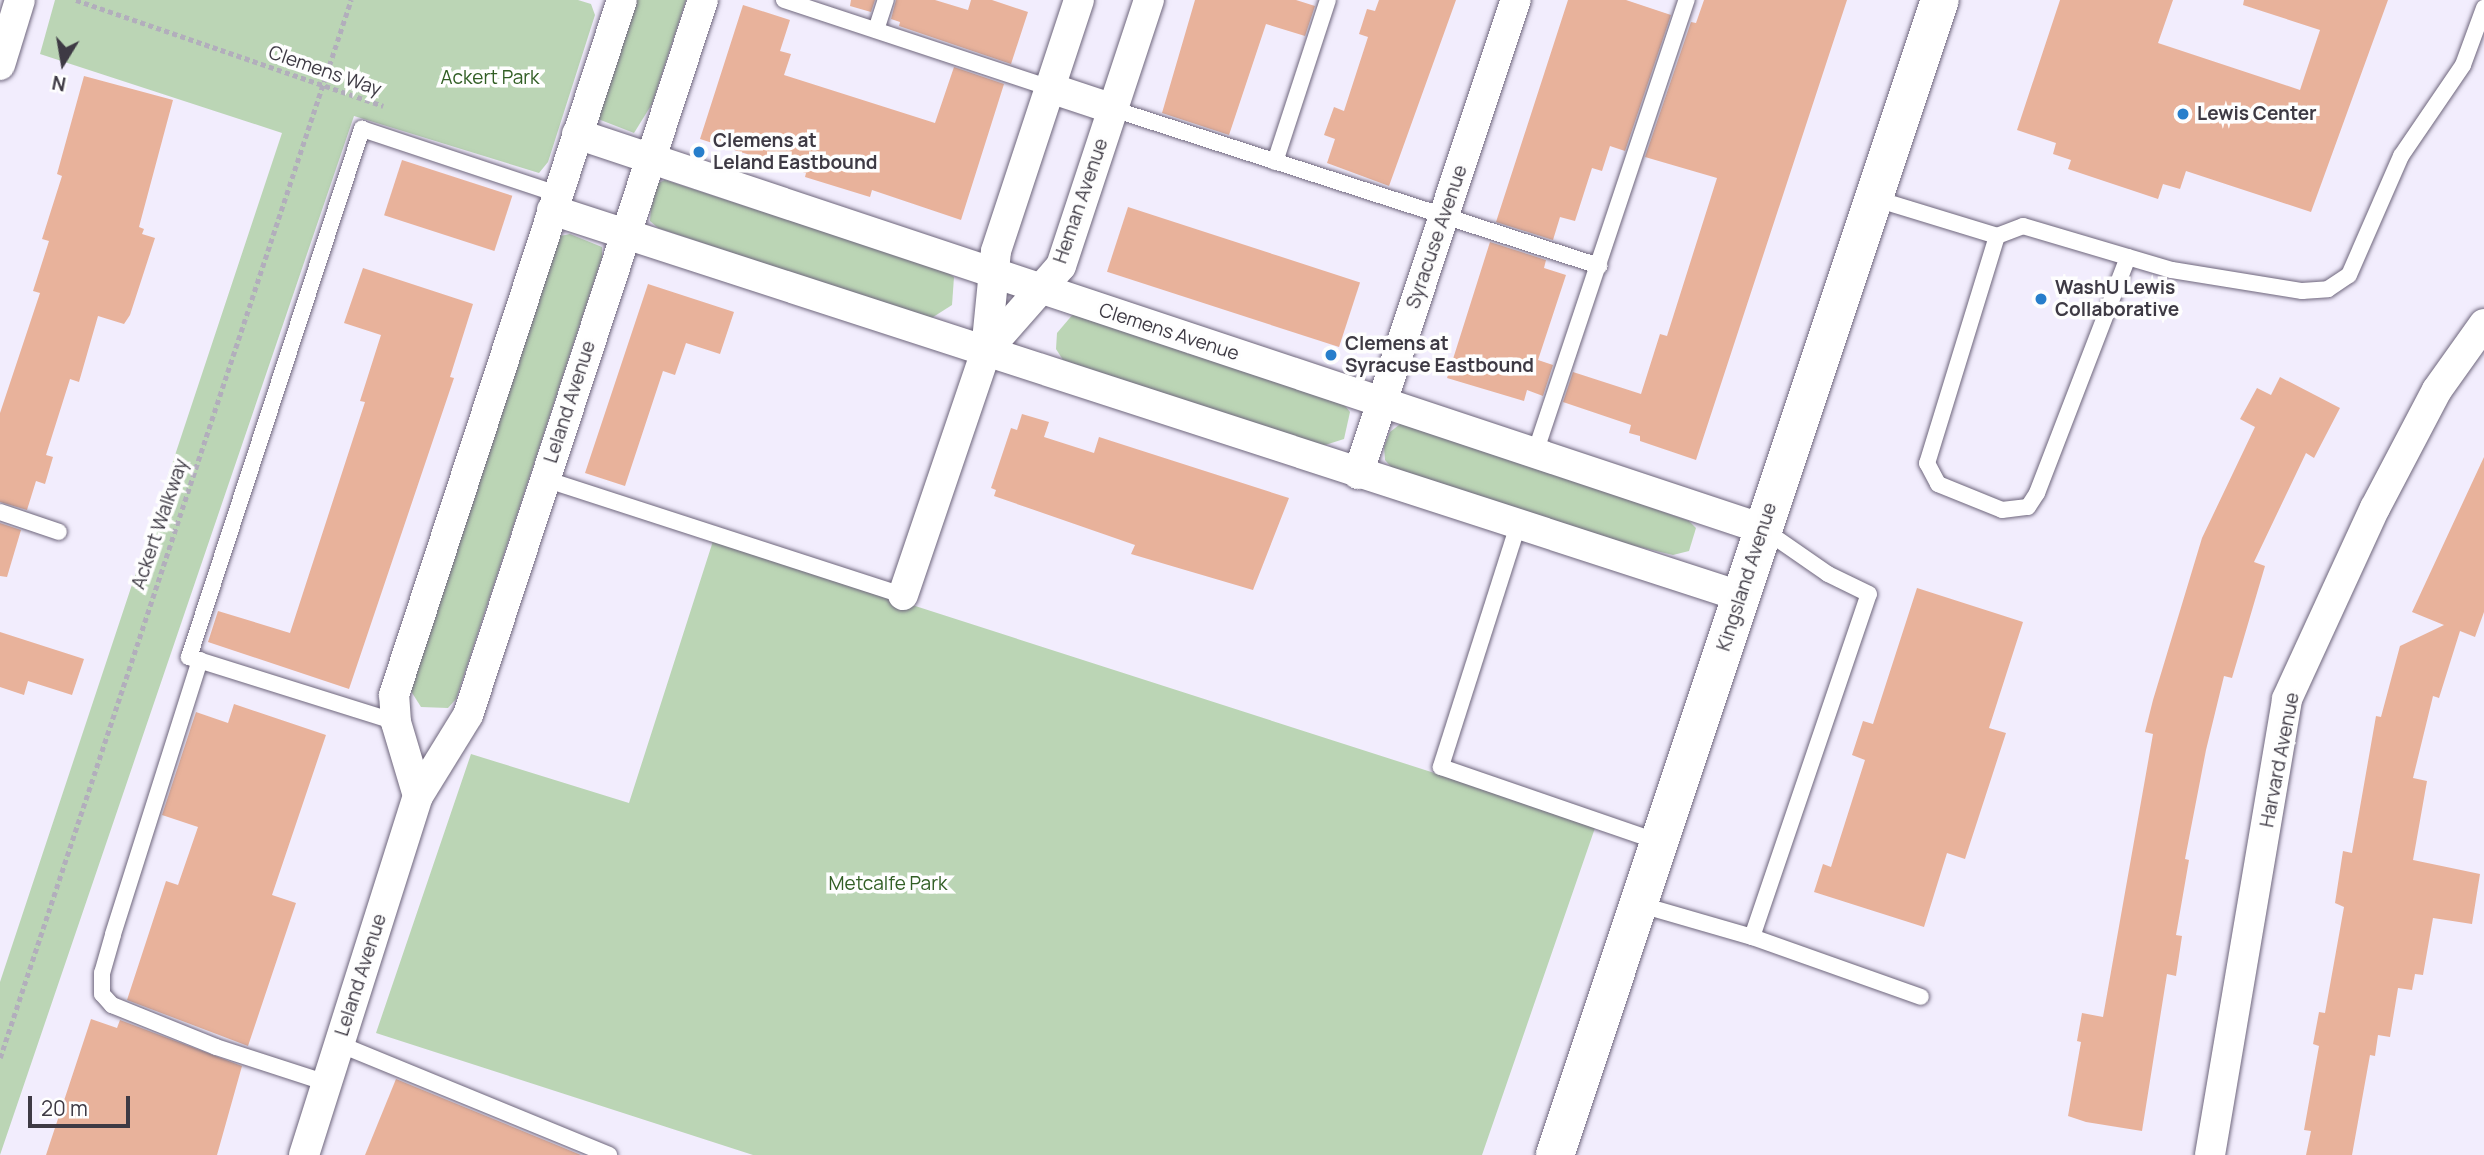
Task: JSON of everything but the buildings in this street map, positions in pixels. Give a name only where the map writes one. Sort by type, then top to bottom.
[{"type":"street","points":[[0,65],[20,0]]},
{"type":"street","name":"Leland Avenue","points":[[304,1155],[418,796],[468,715],[703,0]]},
{"type":"street","name":"Heman Avenue","points":[[903,595],[986,351],[996,251],[1079,0]]},
{"type":"street","name":"Heman Avenue","points":[[986,351],[1061,266],[1149,0]]},
{"type":"street","name":"Syracuse Avenue","points":[[1358,474],[1517,0]]},
{"type":"street","name":"Kingsland Avenue","points":[[1555,1155],[1940,0]]},
{"type":"street","points":[[418,796],[396,722],[394,695],[577,134],[617,2]]},
{"type":"street","points":[[1050,88],[1113,109]]},
{"type":"street","name":"Clemens Avenue","points":[[577,134],[993,275],[1763,529]]},
{"type":"street","points":[[554,202],[625,234],[1740,596]]},
{"type":"street","name":"Harvard Avenue","points":[[2210,1155],[2287,699],[2375,508],[2437,390],[2484,324]]},
{"type":"lane","points":[[784,0],[1050,88]]},
{"type":"lane","points":[[876,30],[886,0]]},
{"type":"lane","points":[[1275,162],[1328,0]]},
{"type":"lane","points":[[1535,453],[1687,0]]},
{"type":"lane","points":[[1873,198],[1997,236],[2023,226],[2172,270],[2302,291],[2328,289],[2342,283],[2401,156],[2463,65],[2484,8]]},
{"type":"lane","points":[[1113,109],[1599,266]]},
{"type":"lane","points":[[396,722],[189,657],[362,129],[554,202]]},
{"type":"lane","points":[[1997,236],[1927,463],[1938,484],[2002,510],[2028,507],[2037,493],[2128,257]]},
{"type":"lane","points":[[545,479],[903,595]]},
{"type":"lane","points":[[0,512],[59,532]]},
{"type":"lane","points":[[1518,524],[1441,767],[1659,842]]},
{"type":"lane","points":[[1752,937],[1869,594],[1828,574],[1763,529]]},
{"type":"lane","points":[[200,660],[113,935],[102,973],[102,994],[112,1005],[216,1047],[327,1083]]},
{"type":"lane","points":[[1638,904],[1752,937],[1920,997]]},
{"type":"lane","points":[[340,1044],[610,1155]]},
{"type":"path","name":"Clemens Way","points":[[76,0],[386,108]]},
{"type":"path","name":"Ackert Walkway","points":[[0,1058],[351,0]]},
{"type":"green space","name":"Ackert Park","points":[[55,0],[578,0],[591,4],[595,15],[548,162],[539,173],[354,116],[0,1155],[0,982],[282,133],[40,54]]},
{"type":"green space","points":[[634,0],[686,0],[652,104],[634,133],[598,119]]},
{"type":"green space","points":[[665,180],[945,271],[954,277],[952,305],[930,319],[658,228],[650,221],[651,208],[658,183]]},
{"type":"green space","points":[[570,234],[602,247],[602,257],[456,699],[448,708],[421,707],[409,688],[560,236]]},
{"type":"green space","points":[[1074,313],[1342,402],[1350,412],[1344,439],[1322,446],[1063,360],[1056,349],[1057,333]]},
{"type":"green space","points":[[1404,421],[1689,521],[1696,528],[1689,551],[1673,555],[1631,545],[1392,468],[1385,460],[1384,447],[1390,432]]},
{"type":"green space","name":"Metcalfe Park","points":[[713,541],[1596,825],[1482,1155],[753,1155],[376,1033],[471,754],[629,803]]},
{"type":"place","name":"Lewis Center","points":[[2183,114]]},
{"type":"place","name":"Clemens at Leland Eastbound","points":[[699,152]]},
{"type":"place","name":"WashU Lewis Collaborative","points":[[2041,299]]},
{"type":"place","name":"Clemens at Syracuse Eastbound","points":[[1331,355]]}]
